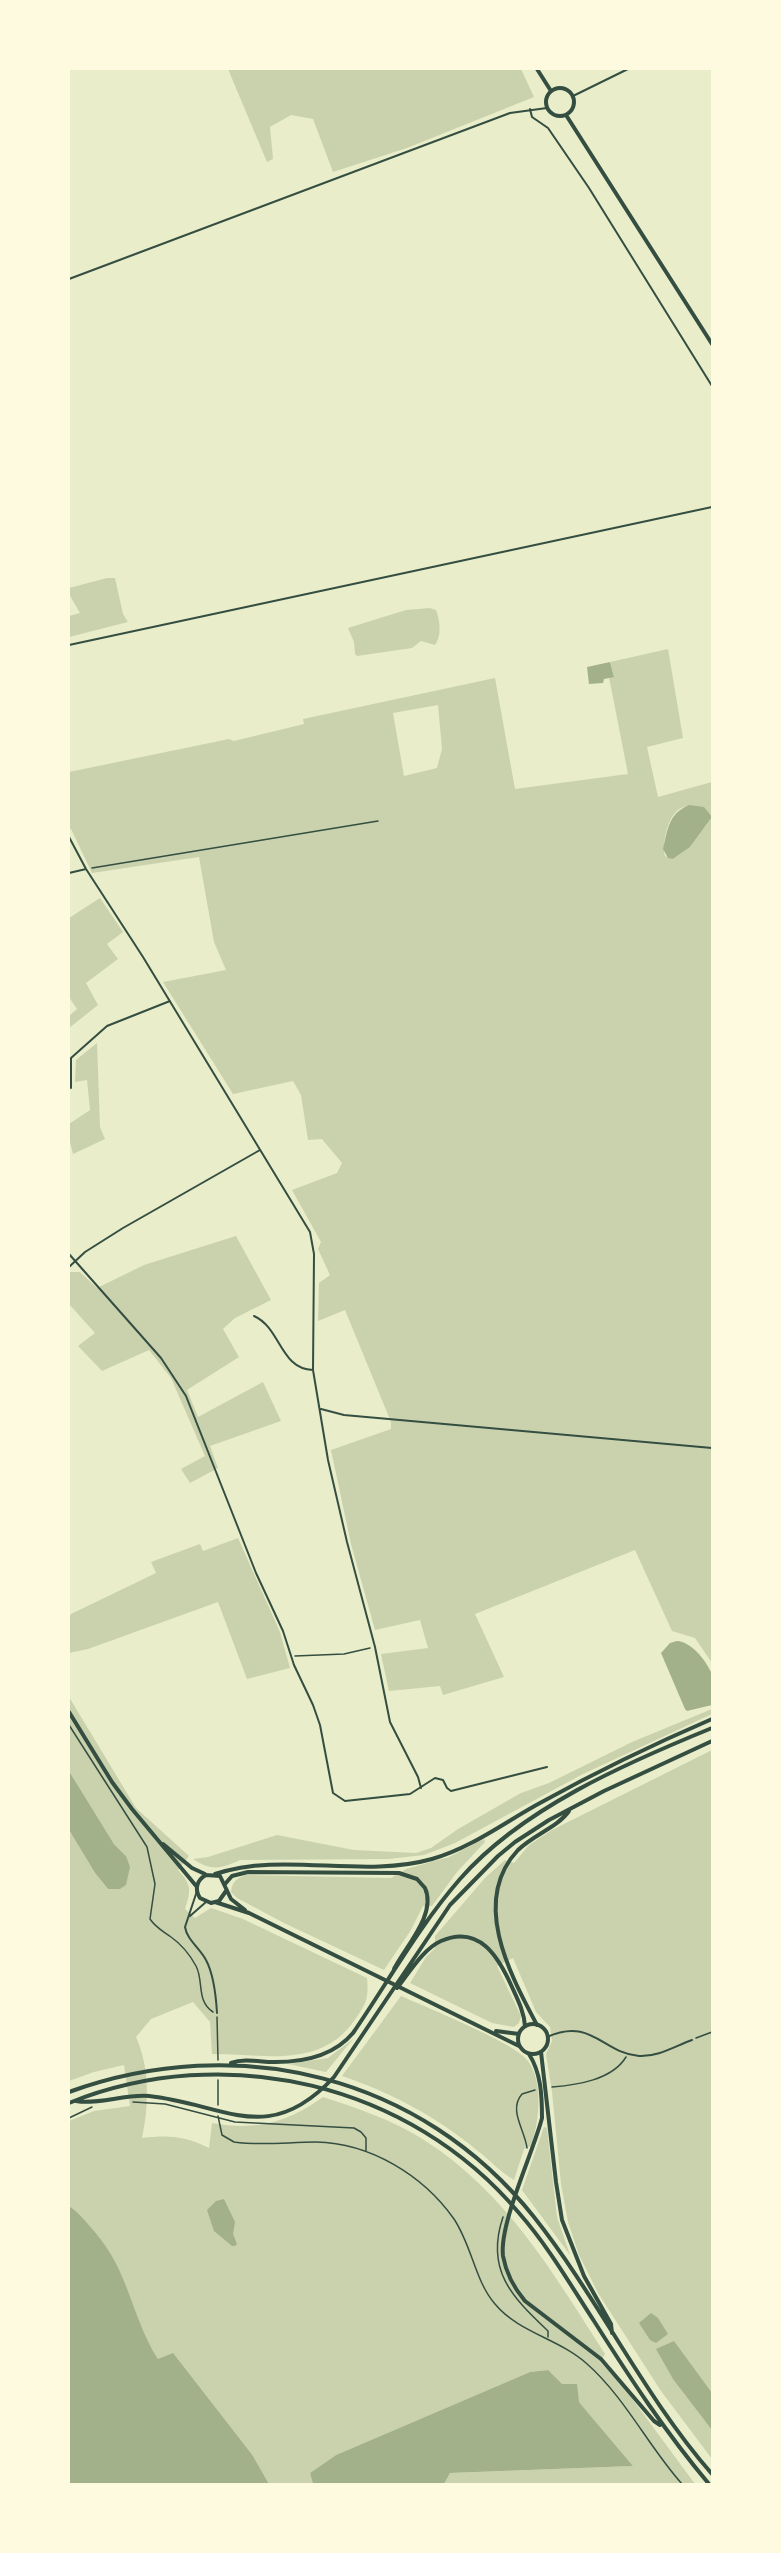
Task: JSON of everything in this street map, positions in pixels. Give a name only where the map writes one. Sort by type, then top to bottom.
[{"type":"main road","points":[[537,69],[551,91]]},
{"type":"main road","points":[[563,88],[573,96],[573,109],[566,115],[557,116],[547,108],[546,99],[551,91],[563,88]]},
{"type":"main road","points":[[566,115],[712,344]]},
{"type":"main road","points":[[69,1712],[112,1782],[197,1889],[200,1898],[249,1913],[491,2031],[529,2054],[537,2068],[542,2099],[542,2118],[506,2229],[503,2256],[508,2274],[515,2289],[525,2301],[601,2359],[654,2421],[663,2427]]},
{"type":"main road","points":[[197,1889],[200,1879],[206,1875],[244,1866],[391,1866],[431,1859],[458,1849],[570,1787],[712,1719]]},
{"type":"main road","points":[[69,2092],[117,2076],[180,2065],[296,2061],[332,2051],[353,2033],[443,1900],[460,1879],[501,1838],[528,1819],[575,1793],[712,1728]]},
{"type":"main road","points":[[75,2101],[86,2103],[122,2096],[167,2099],[231,2115],[267,2116],[301,2105],[325,2086],[346,2062],[433,1928],[468,1885],[515,1842],[570,1809],[712,1741]]},
{"type":"main road","points":[[570,1809],[564,1818],[529,1840],[513,1855],[503,1872],[496,1892],[495,1920],[500,1942],[526,2004],[537,2025],[544,2029],[548,2037],[541,2052],[562,2220],[584,2276],[611,2324],[612,2334]]},
{"type":"main road","points":[[152,1834],[177,1856],[206,1875]]},
{"type":"main road","points":[[225,1884],[232,1876],[248,1872],[399,1873],[417,1879],[428,1893],[425,1912],[383,1988]]},
{"type":"main road","points":[[215,1874],[225,1884],[231,1899],[249,1913]]},
{"type":"main road","points":[[215,1902],[222,1898],[226,1891]]},
{"type":"main road","points":[[387,2000],[428,1949],[447,1939],[463,1937],[485,1945],[497,1956],[523,2011],[525,2026],[519,2034],[519,2046]]},
{"type":"main road","points":[[525,2026],[537,2025]]},
{"type":"main road","points":[[491,2031],[519,2034]]},
{"type":"main road","points":[[529,2054],[541,2052]]},
{"type":"main road","points":[[243,2063],[342,2084],[383,2100],[419,2118],[461,2146],[507,2186],[553,2242],[670,2421],[712,2474]]},
{"type":"main road","points":[[69,2103],[119,2086],[183,2075],[242,2075],[304,2083],[337,2092],[380,2108],[424,2132],[471,2164],[520,2213],[553,2258],[663,2427],[709,2484]]},
{"type":"street","points":[[573,96],[628,69]]},
{"type":"street","points":[[69,279],[510,113],[547,108]]},
{"type":"street","points":[[530,109],[532,117],[548,128],[589,188],[712,386]]},
{"type":"street","points":[[69,645],[712,507]]},
{"type":"street","points":[[69,837],[86,869],[170,1001],[306,1225],[313,1244],[313,1370],[328,1460],[375,1647],[390,1722],[418,1777],[421,1788]]},
{"type":"street","points":[[69,873],[86,869]]},
{"type":"street","points":[[71,1088],[71,1058],[107,1026],[170,1001]]},
{"type":"street","points":[[69,1268],[123,1228],[260,1150]]},
{"type":"street","points":[[69,1254],[161,1358],[177,1381],[256,1573],[283,1631],[291,1657],[320,1725],[331,1786],[336,1796],[342,1800],[352,1801],[410,1794],[430,1780],[439,1778],[451,1791],[547,1767]]},
{"type":"street","points":[[254,1316],[268,1327],[294,1365],[304,1370],[313,1370]]},
{"type":"street","points":[[321,1409],[344,1414],[712,1448]]},
{"type":"street","points":[[197,1889],[185,1927],[186,1933],[206,1960],[213,1981],[217,2013]]},
{"type":"street","points":[[188,1918],[207,1902]]},
{"type":"street","points":[[548,2037],[568,2031],[584,2032],[628,2054],[650,2056],[692,2040]]},
{"type":"path","points":[[86,869],[378,821]]},
{"type":"path","points":[[291,1657],[344,1654],[375,1647]]},
{"type":"path","points":[[69,1725],[147,1847],[156,1893],[150,1919],[156,1927],[178,1943],[195,1965],[200,1976],[204,2004],[217,2013],[218,2068]]},
{"type":"path","points":[[692,2040],[712,2032]]},
{"type":"path","points":[[552,2087],[598,2078],[619,2066],[628,2054]]},
{"type":"path","points":[[218,2079],[219,2127],[222,2135],[229,2140],[240,2143],[326,2143],[366,2152],[413,2176],[435,2196],[463,2233],[484,2288],[495,2304],[510,2318],[572,2352],[600,2375],[682,2484]]},
{"type":"path","points":[[131,2102],[165,2104],[218,2119],[247,2123],[354,2128],[366,2138],[366,2152]]},
{"type":"path","points":[[69,2118],[83,2110],[100,2105]]},
{"type":"shaded area","points":[[228,69],[521,69],[534,97],[407,148],[333,172],[313,119],[291,115],[270,127],[273,159],[267,162]]},
{"type":"shaded area","points":[[115,578],[123,614],[128,622],[69,637],[69,616],[80,613],[69,594],[69,588]]},
{"type":"shaded area","points":[[430,608],[436,610],[439,624],[439,637],[435,645],[421,641],[412,648],[357,656],[355,654],[354,642],[348,628],[406,610]]},
{"type":"shaded area","points":[[668,649],[683,738],[647,747],[658,797],[712,782],[712,817],[712,1663],[695,1638],[672,1631],[635,1550],[475,1614],[504,1677],[443,1695],[440,1686],[389,1691],[381,1654],[428,1648],[420,1620],[375,1630],[351,1544],[331,1450],[391,1429],[391,1422],[345,1310],[318,1321],[319,1283],[330,1275],[318,1249],[321,1242],[292,1190],[337,1173],[342,1163],[322,1139],[308,1140],[301,1095],[293,1081],[233,1094],[163,982],[226,970],[214,942],[199,857],[92,873],[69,829],[69,772],[229,739],[234,741],[304,724],[303,719],[495,678],[515,789],[628,774],[609,677],[614,676],[610,662]],"holes":[[[438,705],[442,749],[437,768],[404,776],[393,713]],[[689,805],[712,817],[690,847],[673,859],[665,856],[665,839],[670,821],[677,811]]]},
{"type":"shaded area","points":[[610,662],[614,677],[604,679],[603,683],[589,684],[587,667]]},
{"type":"shaded area","points":[[689,805],[704,807],[712,817],[690,847],[673,859],[668,858],[663,849],[670,823],[677,813]]},
{"type":"shaded area","points":[[100,898],[123,932],[107,944],[118,959],[86,983],[98,1005],[69,1028],[69,1016],[77,1009],[69,997],[69,918]]},
{"type":"shaded area","points":[[97,1043],[100,1127],[105,1139],[73,1154],[69,1138],[69,1124],[90,1110],[87,1080],[75,1082],[76,1060]]},
{"type":"shaded area","points":[[236,1236],[271,1300],[235,1318],[223,1329],[239,1357],[187,1390],[198,1417],[263,1382],[281,1421],[210,1446],[218,1468],[190,1483],[181,1469],[205,1456],[171,1378],[149,1350],[102,1371],[78,1346],[95,1333],[69,1304],[69,1272],[80,1272],[97,1288],[144,1265]]},
{"type":"shaded area","points":[[238,1538],[280,1632],[290,1668],[247,1679],[218,1602],[88,1649],[69,1653],[71,1614],[156,1573],[151,1562],[200,1544],[203,1551]]},
{"type":"shaded area","points":[[677,1641],[692,1648],[711,1672],[712,1705],[687,1711],[685,1709],[661,1653],[670,1643]]},
{"type":"shaded area","points":[[69,1697],[136,1808],[189,1856],[178,1870],[189,1888],[185,1909],[195,1918],[211,1908],[243,1919],[367,1978],[366,2001],[354,2021],[340,2036],[308,2053],[289,2056],[212,2054],[210,2022],[193,2002],[151,2019],[136,2037],[144,2061],[147,2087],[142,2138],[176,2137],[209,2148],[212,2123],[242,2126],[270,2123],[297,2113],[323,2097],[362,2110],[424,2140],[480,2184],[504,2209],[547,2265],[605,2354],[600,2362],[622,2385],[695,2484],[444,2484],[450,2473],[633,2466],[579,2402],[547,2370],[530,2372],[336,2455],[310,2473],[313,2484],[269,2484],[253,2456],[158,2359],[141,2327],[115,2262],[95,2232],[69,2206],[69,2121],[94,2111],[130,2106],[124,2065],[69,2081],[69,1830],[95,1873],[108,1889],[120,1889],[126,1856],[114,1844],[69,1771]]},
{"type":"shaded area","points":[[712,1709],[712,1714],[583,1774],[455,1843],[424,1855],[388,1859],[240,1860],[216,1867],[193,1859],[208,1857],[277,1835],[354,1850],[416,1853],[431,1848],[458,1829],[521,1793],[549,1783],[632,1742]]},
{"type":"shaded area","points":[[712,1750],[712,2459],[661,2391],[598,2293],[579,2255],[568,2222],[561,2184],[546,2054],[552,2041],[550,2027],[536,2012],[513,1958],[497,1966],[521,2016],[519,2023],[514,2027],[492,2023],[410,1983],[426,1957],[435,1948],[435,1936],[485,1878],[505,1860],[514,1863],[529,1845],[552,1830]]},
{"type":"shaded area","points":[[69,1771],[114,1844],[126,1856],[130,1867],[126,1885],[120,1889],[108,1889],[95,1873],[69,1830]]},
{"type":"shaded area","points":[[484,1839],[485,1842],[457,1872],[432,1906],[423,1906],[411,1930],[384,1970],[284,1923],[237,1898],[231,1892],[235,1881],[245,1875],[391,1878],[406,1869],[449,1857]]},
{"type":"shaded area","points":[[401,1996],[489,2035],[520,2053],[528,2061],[536,2080],[538,2115],[531,2146],[524,2149],[514,2180],[430,2117],[379,2090],[342,2076]]},
{"type":"shaded area","points":[[353,2039],[326,2072],[288,2064],[328,2058]]},
{"type":"shaded area","points":[[544,2127],[547,2128],[557,2217],[570,2255],[522,2190]]},
{"type":"shaded area","points":[[224,2199],[235,2222],[233,2234],[237,2244],[235,2246],[214,2231],[207,2210],[216,2201]]},
{"type":"shaded area","points":[[69,2206],[95,2232],[115,2262],[158,2359],[173,2353],[253,2456],[269,2484],[69,2484]]},
{"type":"shaded area","points":[[651,2313],[658,2318],[668,2334],[656,2343],[650,2340],[639,2323]]},
{"type":"shaded area","points":[[674,2341],[712,2393],[712,2430],[673,2379],[656,2349]]},
{"type":"shaded area","points":[[548,2370],[562,2384],[577,2384],[579,2402],[633,2466],[450,2473],[444,2484],[313,2484],[310,2473],[336,2455],[530,2372]]}]
